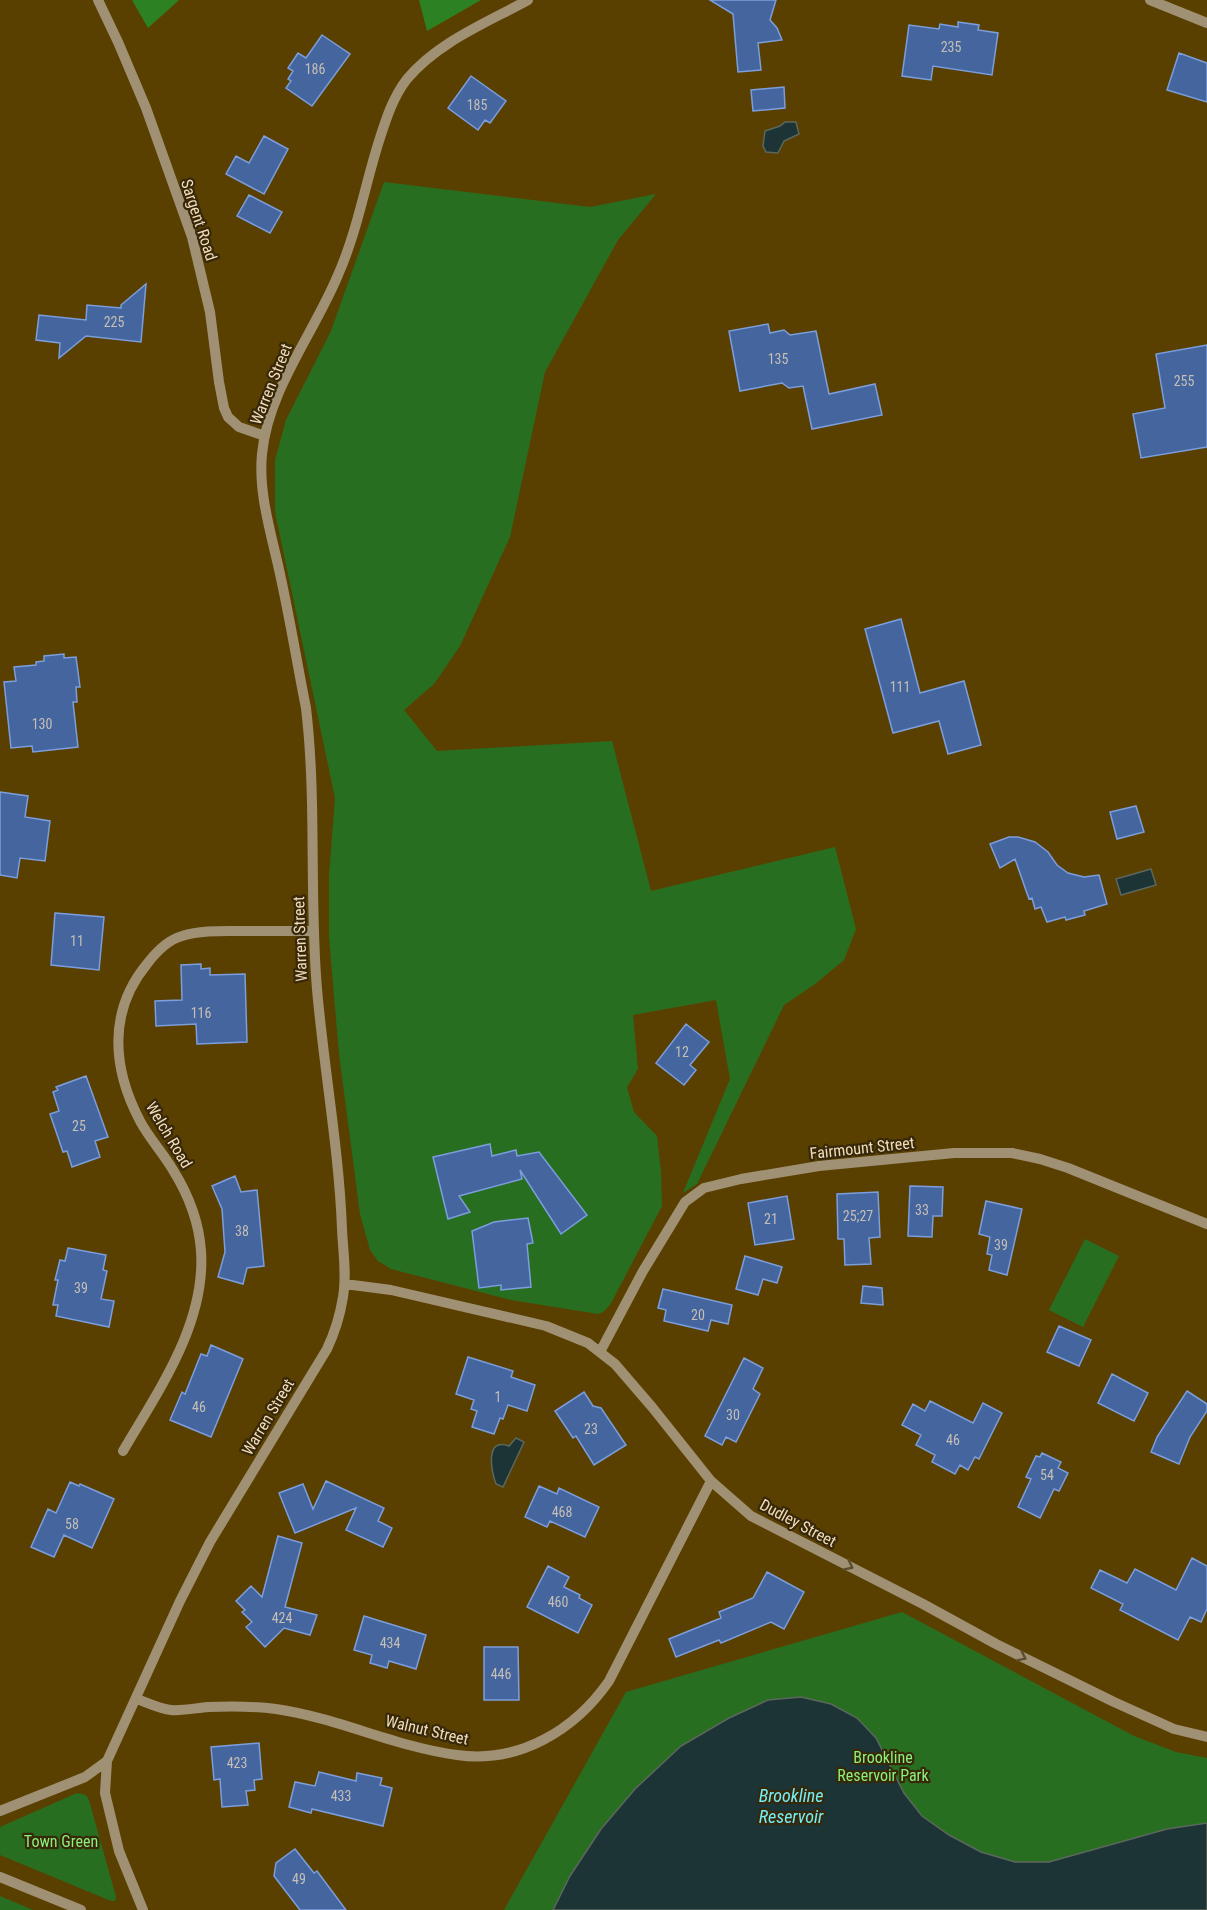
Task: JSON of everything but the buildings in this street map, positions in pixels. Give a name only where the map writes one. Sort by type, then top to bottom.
[{"type":"street","name":"Sargent Road","points":[[98,0],[146,108],[192,237],[210,312],[224,408],[228,417],[239,427],[265,436]]},
{"type":"street","name":"Warren Street","points":[[142,1910],[119,1851],[107,1802],[105,1793],[107,1761],[180,1601],[210,1542],[327,1349],[340,1315],[345,1284],[339,1180],[317,990],[312,764],[304,697],[267,514],[261,467],[265,436],[288,375],[338,275],[354,230],[384,123],[400,88],[442,47],[528,0]]},
{"type":"street","points":[[1150,0],[1207,23]]},
{"type":"street","name":"Welch Road","points":[[123,1451],[167,1375],[184,1338],[197,1299],[202,1254],[196,1220],[187,1198],[173,1171],[140,1121],[122,1072],[118,1035],[126,998],[136,977],[149,961],[168,943],[182,936],[208,932],[314,931]]},
{"type":"street","name":"Fairmount Street","points":[[600,1352],[685,1202],[704,1188],[733,1181],[842,1164],[954,1153],[1012,1153],[1068,1168],[1207,1224]]},
{"type":"street","name":"Dudley Street","points":[[345,1284],[391,1290],[546,1326],[572,1335],[615,1364],[711,1481],[751,1516],[996,1644],[1157,1722],[1180,1731],[1207,1737]]},
{"type":"street","name":"Walnut Street","points":[[136,1699],[172,1710],[224,1707],[278,1710],[458,1755],[496,1755],[538,1744],[557,1734],[582,1714],[609,1681],[711,1481]]},
{"type":"street","points":[[0,1811],[85,1777],[107,1761]]},
{"type":"street","points":[[0,1877],[81,1910]]},
{"type":"green space","points":[[132,0],[179,0],[148,28]]},
{"type":"green space","points":[[419,0],[481,0],[427,31]]},
{"type":"green space","points":[[384,182],[590,207],[656,194],[618,240],[545,372],[510,537],[460,646],[434,684],[404,710],[437,751],[612,741],[651,891],[835,847],[856,929],[844,960],[815,984],[784,1005],[697,1184],[683,1193],[730,1079],[716,1000],[633,1015],[638,1069],[627,1087],[634,1112],[657,1136],[662,1206],[610,1305],[598,1314],[511,1300],[391,1269],[378,1261],[370,1250],[360,1214],[339,1054],[329,937],[329,876],[335,798],[275,512],[275,460],[286,420],[331,331]]},
{"type":"green space","points":[[1085,1239],[1119,1256],[1083,1327],[1049,1310]]},
{"type":"green space","name":"Brookline Reservoir Park","points":[[902,1612],[1134,1736],[1176,1752],[1207,1758],[1207,1910],[504,1910],[626,1692]]},
{"type":"green space","name":"Town Green","points":[[77,1793],[86,1795],[89,1800],[116,1897],[115,1901],[0,1855],[0,1827]]},
{"type":"green space","points":[[0,1896],[33,1910],[0,1910]]},
{"type":"water","points":[[785,122],[796,122],[799,134],[784,141],[778,153],[766,152],[763,146],[765,131]]},
{"type":"water","points":[[1151,869],[1156,885],[1121,895],[1116,879]]},
{"type":"water","points":[[516,1438],[524,1442],[503,1487],[496,1484],[494,1478],[493,1450],[501,1444],[509,1446]]},
{"type":"water","name":"Brookline Reservoir","points":[[801,1697],[831,1704],[857,1718],[876,1738],[904,1793],[922,1816],[949,1835],[981,1852],[1015,1862],[1049,1862],[1167,1829],[1207,1823],[1207,1910],[553,1910],[570,1876],[601,1829],[635,1789],[681,1746],[729,1718],[768,1700]]}]
